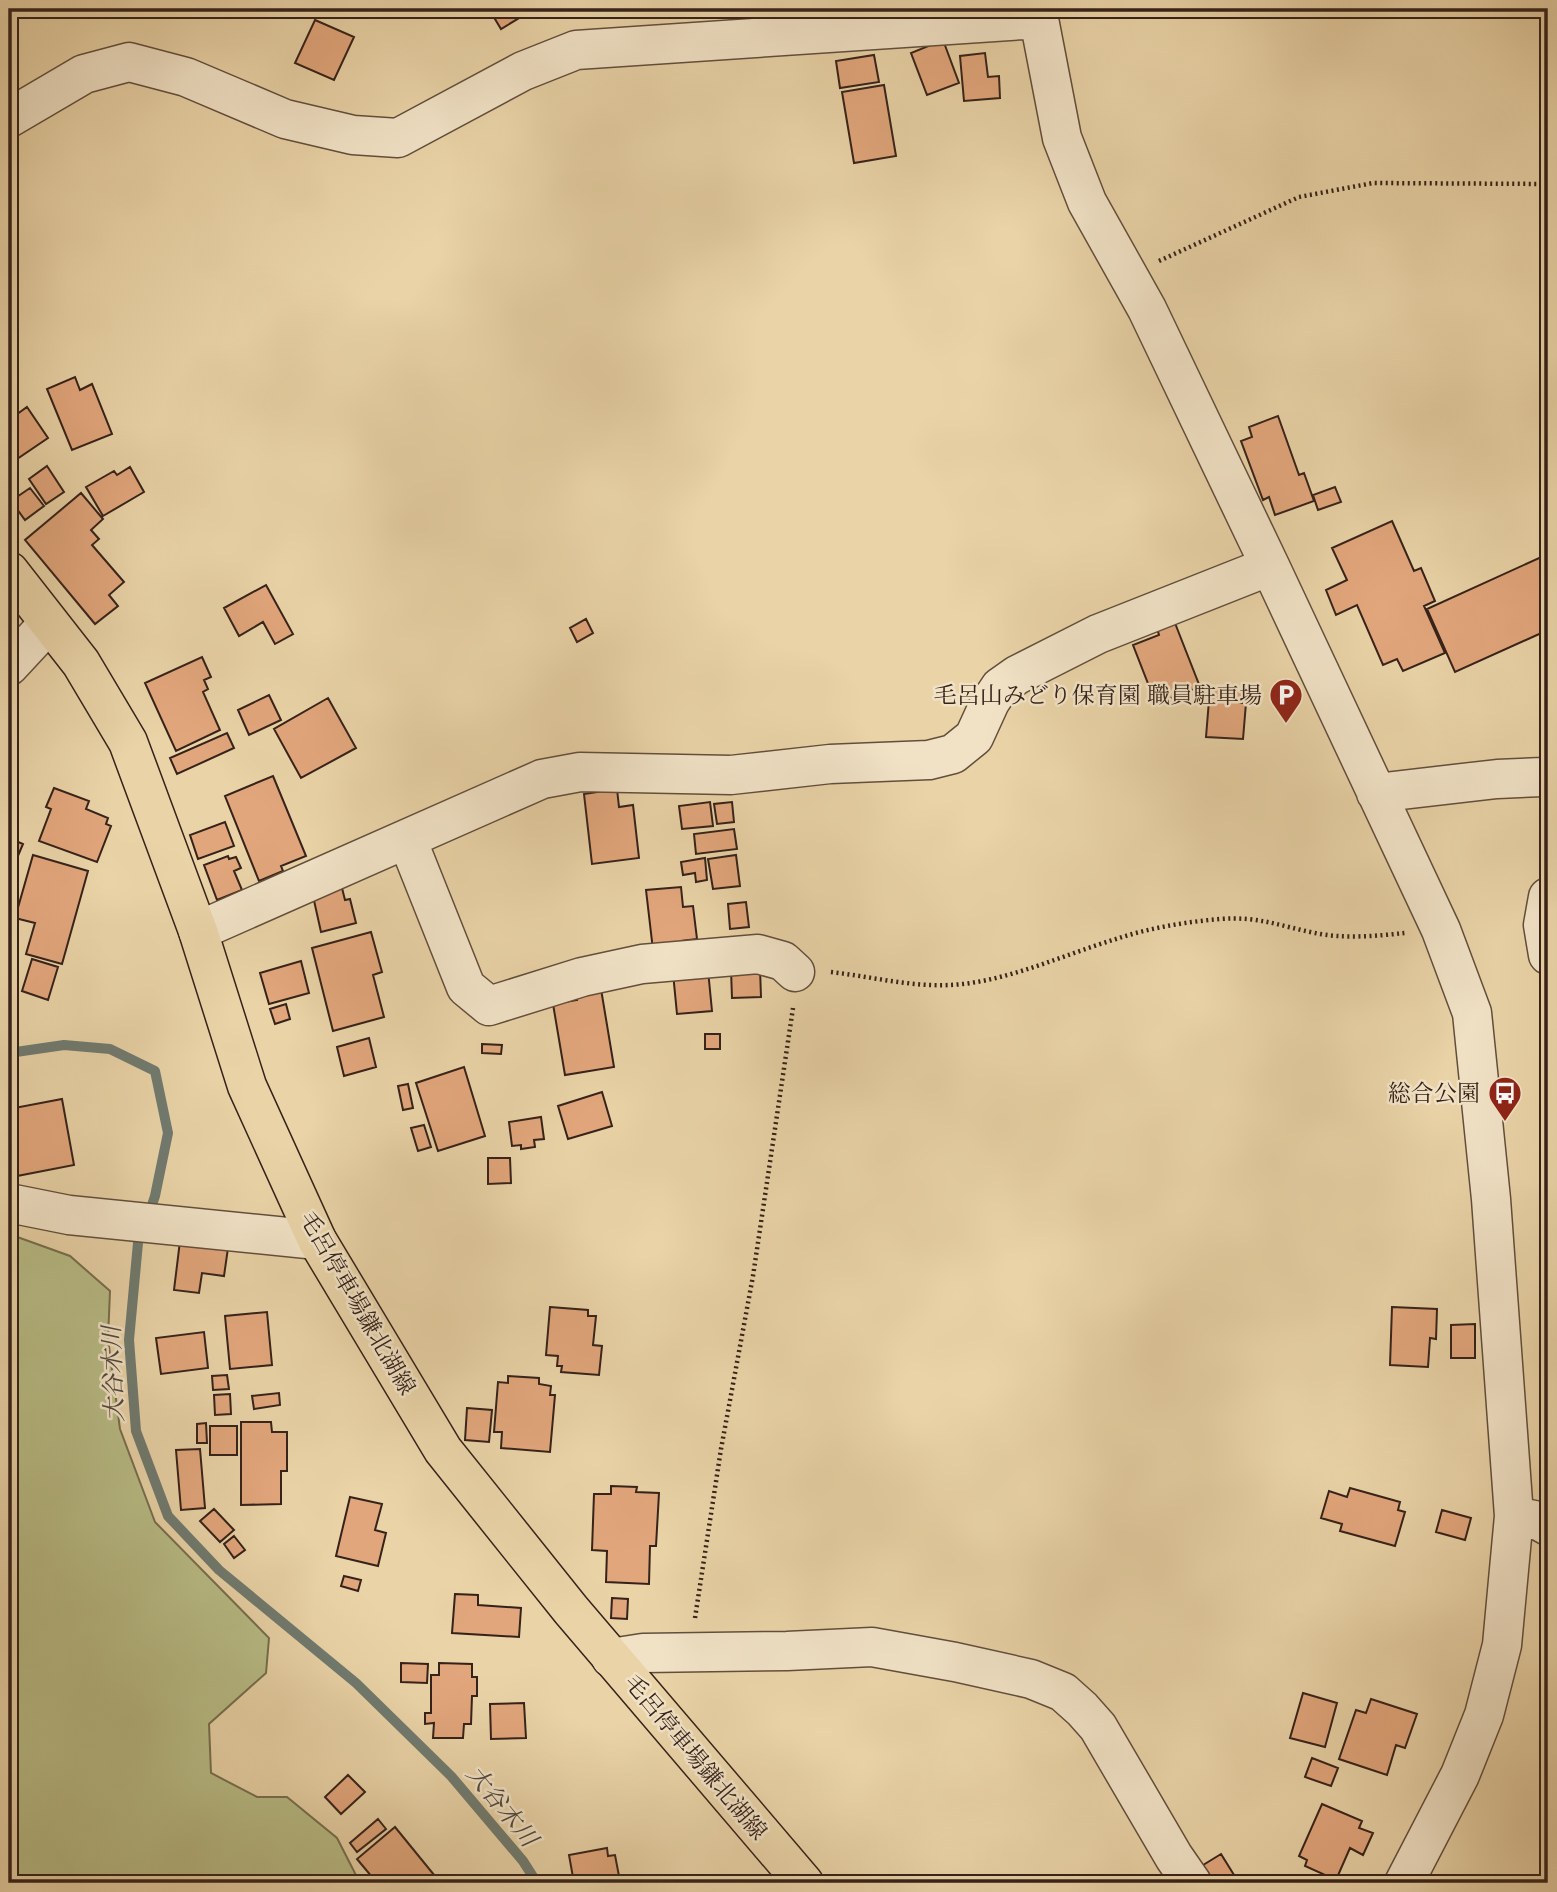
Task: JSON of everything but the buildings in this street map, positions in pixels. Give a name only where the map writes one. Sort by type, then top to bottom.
[{"type":"main road","name":"毛呂停車場鎌北湖線","points":[[9,571],[80,663],[128,742],[198,930],[247,1086],[317,1240],[443,1450],[611,1658],[804,1883]]},
{"type":"street","points":[[9,118],[84,74],[129,62],[186,77],[285,119],[353,135],[398,138],[523,71],[576,50],[1039,14],[1062,138],[1087,202],[1129,275],[1270,566],[1441,930],[1472,1013],[1491,1199],[1531,1521],[1484,1715],[1460,1775],[1404,1883]]},
{"type":"street","points":[[198,930],[542,779],[580,772],[731,775],[830,764],[929,760],[953,754],[974,737],[1000,687],[1017,675],[1098,634],[1270,566]]},
{"type":"street","points":[[9,666],[48,624]]},
{"type":"street","points":[[1376,793],[1548,775]]},
{"type":"street","points":[[408,839],[466,987],[489,1006],[582,977],[642,964],[758,954],[783,961],[795,972]]},
{"type":"street","points":[[1548,897],[1544,925],[1548,955]]},
{"type":"street","points":[[9,1203],[69,1215],[317,1240]]},
{"type":"street","points":[[611,1658],[643,1653],[872,1647],[1031,1679],[1063,1692],[1098,1727],[1192,1883]]},
{"type":"path","points":[[1129,275],[1300,197],[1373,183],[1548,184]]},
{"type":"path","points":[[692,1651],[695,1614],[719,1462],[753,1276],[785,1066],[795,972],[817,970],[934,986],[965,984],[1027,968],[1147,930],[1220,919],[1269,921],[1335,935],[1441,930]]},
{"type":"green space","points":[[587,9],[727,9],[725,14],[643,18]]},
{"type":"green space","points":[[9,1234],[70,1256],[110,1291],[108,1339],[120,1429],[155,1522],[269,1638],[266,1673],[209,1724],[211,1773],[257,1797],[287,1797],[337,1838],[360,1883],[9,1883]]},
{"type":"waterway","name":"大谷木川","points":[[9,1053],[64,1045],[110,1049],[155,1071],[168,1133],[148,1217]]},
{"type":"waterway","name":"大谷木川","points":[[142,1231],[138,1243],[129,1340],[136,1431],[168,1516],[219,1570],[356,1683],[451,1776],[523,1861],[537,1883]]},
{"type":"place","name":"毛呂山みどり保育園 職員駐車場","points":[[1286,725]]},
{"type":"place","name":"総合公園","points":[[1505,1123]]}]
